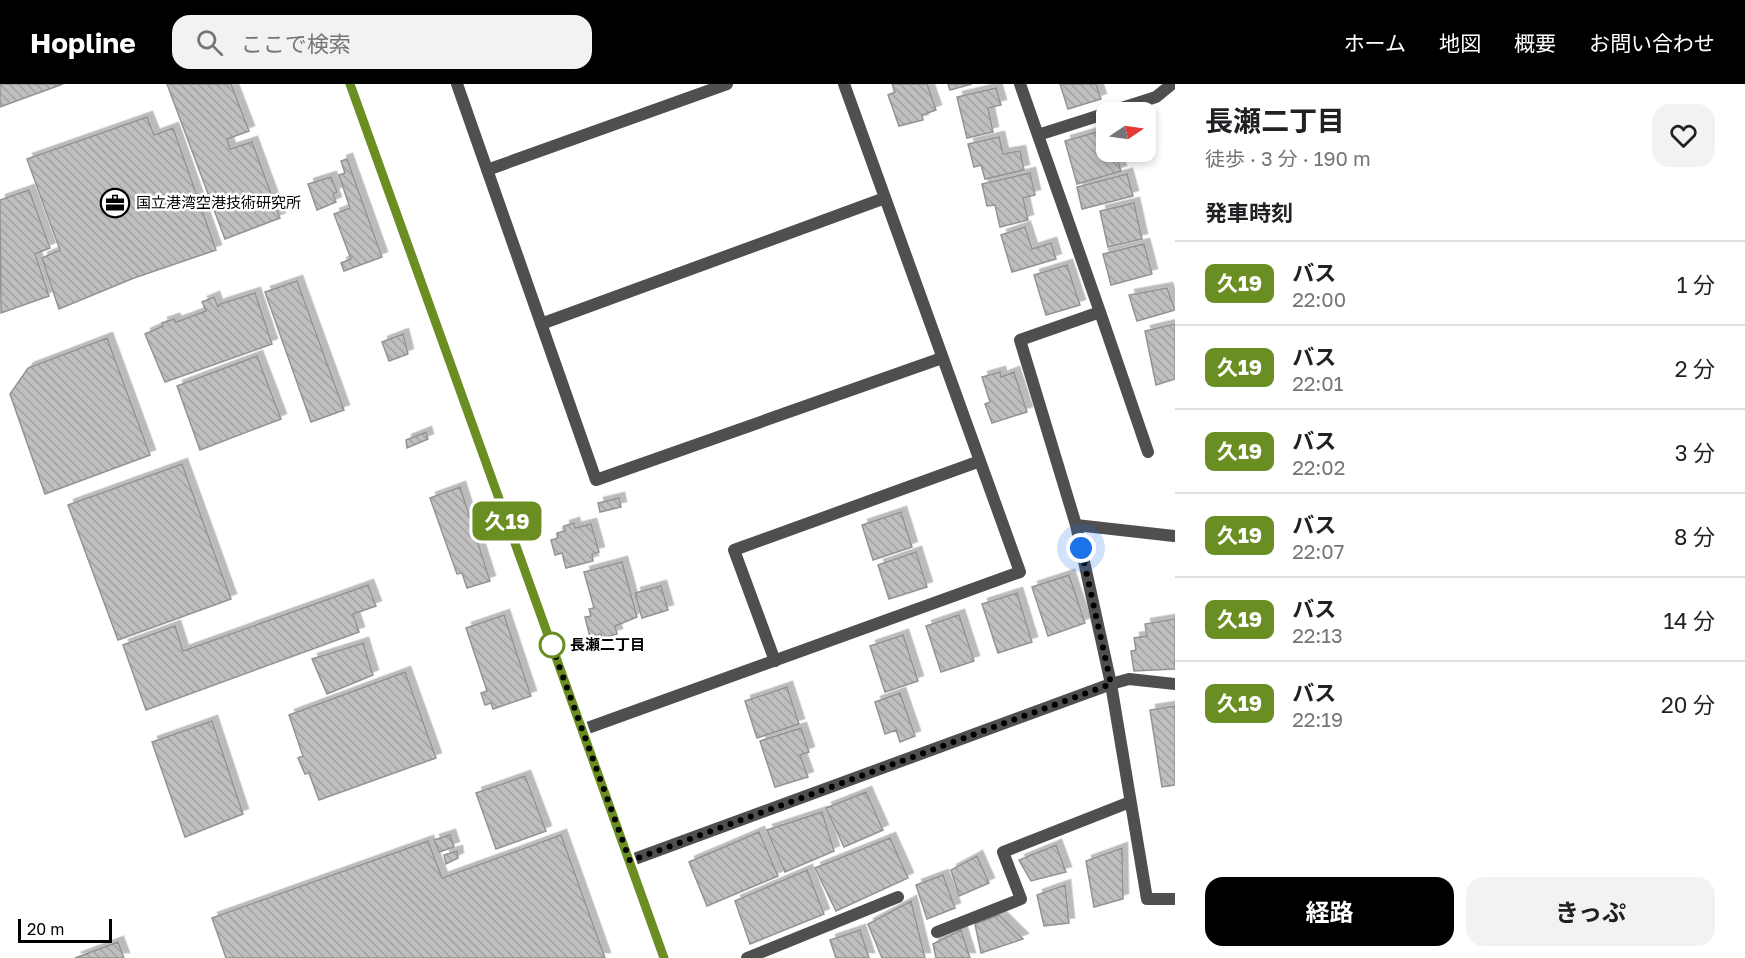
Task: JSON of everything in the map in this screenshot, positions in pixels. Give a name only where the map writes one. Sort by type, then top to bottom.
[{"type":"street","points":[[350,84],[664,958]]},
{"type":"street","points":[[457,84],[596,480],[942,358]]},
{"type":"street","points":[[487,170],[727,84]]},
{"type":"street","points":[[582,730],[1020,572],[843,84]]},
{"type":"street","points":[[1020,84],[1148,452]]},
{"type":"street","points":[[1141,102],[1156,97],[1172,84]]},
{"type":"street","points":[[1038,135],[1096,117]]},
{"type":"street","points":[[541,324],[885,198]]},
{"type":"street","points":[[1100,312],[1020,340],[1076,525],[1111,684],[1147,899],[1175,899]]},
{"type":"street","points":[[775,661],[734,550],[980,461]]},
{"type":"street","points":[[1076,525],[1174,536]]},
{"type":"street","points":[[630,861],[1111,684],[1129,679],[1175,684]]},
{"type":"street","points":[[937,932],[1022,899],[1003,852],[1130,802]]},
{"type":"street","points":[[747,958],[898,897]]},
{"type":"building","points":[[0,84],[63,84],[0,107]]},
{"type":"building","points":[[167,84],[231,84],[249,131],[227,139],[230,149],[252,142],[280,218],[225,239]]},
{"type":"building","points":[[892,84],[927,84],[936,110],[922,115],[923,120],[899,126],[888,95],[895,92]]},
{"type":"building","points":[[948,84],[972,84],[950,90]]},
{"type":"building","points":[[1060,84],[1096,84],[1101,99],[1068,109]]},
{"type":"building","points":[[996,88],[1001,105],[988,108],[993,132],[967,138],[957,97]]},
{"type":"building","points":[[147,117],[154,135],[173,128],[216,250],[134,278],[59,309],[42,258],[60,250],[27,159]]},
{"type":"building","points":[[1096,132],[1096,162],[1118,162],[1121,171],[1077,184],[1065,141]]},
{"type":"building","points":[[999,137],[1003,154],[1020,151],[1024,170],[985,179],[981,165],[974,167],[968,144]]},
{"type":"building","points":[[347,159],[382,257],[344,271],[341,263],[351,259],[334,214],[350,208],[339,175],[345,173],[341,161]]},
{"type":"building","points":[[1030,173],[1035,195],[1023,198],[1028,220],[1000,227],[995,205],[987,206],[982,184]]},
{"type":"building","points":[[1127,174],[1133,196],[1082,209],[1077,187]]},
{"type":"building","points":[[331,177],[337,192],[333,194],[336,202],[317,210],[308,184]]},
{"type":"building","points":[[29,190],[50,248],[35,254],[49,296],[1,313],[0,200]]},
{"type":"building","points":[[1134,203],[1142,239],[1108,247],[1100,211]]},
{"type":"building","points":[[1025,227],[1032,249],[1051,243],[1056,259],[1012,272],[1001,235]]},
{"type":"building","points":[[1144,244],[1152,274],[1111,285],[1103,254]]},
{"type":"building","points":[[1067,265],[1080,305],[1046,315],[1034,275]]},
{"type":"building","points":[[297,281],[344,410],[311,422],[265,292]]},
{"type":"building","points":[[1167,288],[1175,310],[1137,321],[1129,295]]},
{"type":"building","points":[[255,293],[272,344],[165,382],[145,334],[163,326],[162,323],[174,319],[176,322],[206,311],[202,302],[214,297],[218,307],[220,304]]},
{"type":"building","points":[[1175,324],[1175,379],[1156,385],[1145,331]]},
{"type":"building","points":[[403,334],[408,354],[389,361],[382,342]]},
{"type":"building","points":[[107,338],[150,455],[45,494],[10,394],[28,368]]},
{"type":"building","points":[[257,356],[281,419],[200,450],[177,386]]},
{"type":"building","points":[[1000,372],[1001,377],[1014,372],[1027,412],[992,423],[985,404],[990,402],[982,377]]},
{"type":"building","points":[[426,432],[428,439],[407,448],[406,440]]},
{"type":"building","points":[[182,464],[231,599],[118,640],[68,505]]},
{"type":"building","points":[[460,487],[490,581],[467,588],[462,573],[457,574],[430,498]]},
{"type":"building","points":[[619,498],[621,507],[600,512],[598,503]]},
{"type":"building","points":[[901,512],[912,547],[873,560],[862,525]]},
{"type":"building","points":[[574,523],[575,528],[591,524],[599,552],[592,554],[593,561],[566,568],[562,553],[555,555],[551,540],[558,538],[557,533],[565,531],[564,526]]},
{"type":"building","points":[[916,552],[927,587],[889,599],[878,565]]},
{"type":"building","points":[[622,562],[637,617],[615,626],[617,634],[602,638],[601,634],[590,637],[585,617],[591,616],[589,609],[594,608],[584,572]]},
{"type":"building","points":[[1069,575],[1085,623],[1048,636],[1032,587]]},
{"type":"building","points":[[368,585],[376,606],[353,614],[359,632],[146,710],[123,645],[175,626],[183,651]]},
{"type":"building","points":[[661,586],[668,610],[642,618],[635,593]]},
{"type":"building","points":[[1017,593],[1032,642],[998,653],[982,604]]},
{"type":"building","points":[[504,615],[531,696],[493,709],[491,703],[485,705],[481,693],[487,691],[466,628]]},
{"type":"building","points":[[959,615],[974,661],[941,672],[926,626]]},
{"type":"building","points":[[1175,619],[1175,669],[1134,671],[1131,651],[1136,650],[1134,638],[1147,636],[1145,624]]},
{"type":"building","points":[[903,635],[918,681],[885,692],[870,646]]},
{"type":"building","points":[[363,643],[373,675],[327,694],[312,659]]},
{"type":"building","points":[[405,672],[436,758],[319,800],[309,773],[305,774],[298,758],[303,756],[289,715]]},
{"type":"building","points":[[787,687],[799,724],[757,738],[745,701]]},
{"type":"building","points":[[900,693],[915,736],[900,742],[896,730],[885,734],[875,702]]},
{"type":"building","points":[[1175,706],[1175,785],[1162,787],[1150,710]]},
{"type":"building","points":[[212,721],[243,814],[185,837],[152,742]]},
{"type":"building","points":[[801,728],[809,752],[800,755],[808,777],[775,787],[760,741]]},
{"type":"building","points":[[525,776],[546,831],[496,849],[476,793]]},
{"type":"building","points":[[866,792],[883,830],[844,847],[826,808]]},
{"type":"building","points":[[822,812],[834,851],[785,872],[767,830]]},
{"type":"building","points":[[759,832],[778,876],[707,906],[689,862]]},
{"type":"building","points":[[450,835],[454,847],[439,852],[434,840]]},
{"type":"building","points":[[561,835],[605,958],[226,958],[212,918],[428,841],[442,878]]},
{"type":"building","points":[[890,838],[908,878],[836,911],[815,868]]},
{"type":"building","points":[[1056,845],[1066,872],[1031,881],[1019,860]]},
{"type":"building","points":[[1122,848],[1123,899],[1094,907],[1086,861]]},
{"type":"building","points":[[457,851],[458,858],[446,864],[444,855]]},
{"type":"building","points":[[977,856],[989,883],[959,896],[951,870]]},
{"type":"building","points":[[807,870],[824,914],[750,944],[735,901]]},
{"type":"building","points":[[943,875],[955,908],[927,919],[916,885]]},
{"type":"building","points":[[1065,885],[1069,923],[1044,926],[1037,895]]},
{"type":"building","points":[[911,901],[925,958],[882,958],[868,924]]},
{"type":"building","points":[[999,915],[1023,939],[981,953],[975,924]]},
{"type":"building","points":[[860,930],[869,958],[836,958],[830,940]]},
{"type":"building","points":[[961,930],[970,958],[936,958],[933,944]]},
{"type":"building","points":[[118,942],[124,958],[75,958]]},
{"type":"bus line","name":"久19","points":[[350,84],[664,958]]},
{"type":"place","name":"国立港湾空港技術研究所","points":[[115,203]]},
{"type":"place","name":"長瀬二丁目","points":[[552,645]]},
{"type":"route","points":[[552,645],[550,641],[630,861],[1111,684],[1081,548]]}]
